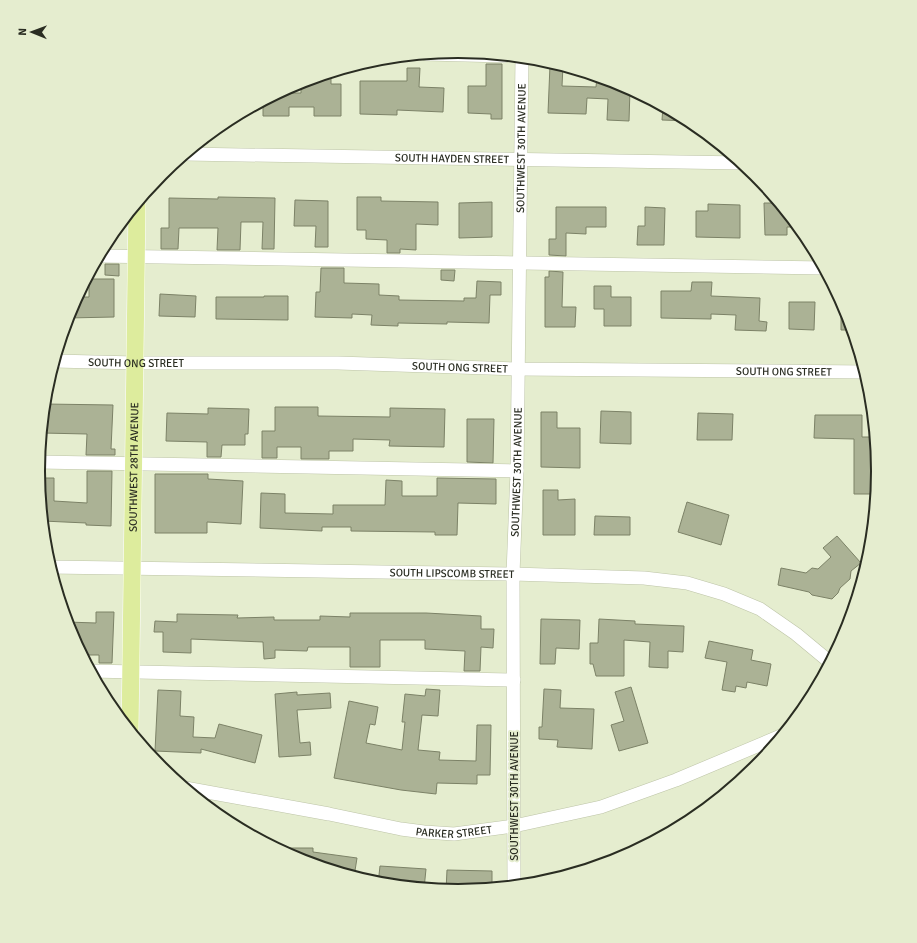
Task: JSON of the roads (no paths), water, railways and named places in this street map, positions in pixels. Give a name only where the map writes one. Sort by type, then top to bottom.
[{"type":"main road","name":"SOUTHWEST 28TH AVENUE","points":[[130,723],[132,671],[131,569],[134,463],[137,212]]},
{"type":"street","name":"SOUTHWEST 30TH AVENUE","points":[[514,881],[513,574],[517,471],[522,63]]},
{"type":"street","name":"SOUTH HAYDEN STREET","points":[[194,154],[733,163]]},
{"type":"street","points":[[106,256],[818,268]]},
{"type":"street","name":"SOUTH ONG STREET","points":[[60,361],[135,363],[338,363],[518,369],[860,372]]},
{"type":"street","points":[[45,462],[517,471]]},
{"type":"street","name":"SOUTH LIPSCOMB STREET","points":[[56,567],[513,574],[644,578],[687,583],[724,594],[760,609],[796,634],[826,659]]},
{"type":"street","points":[[96,671],[514,680]]},
{"type":"street","name":"PARKER STREET","points":[[195,790],[424,832],[454,834],[514,826],[602,807],[676,780],[773,739]]}]
